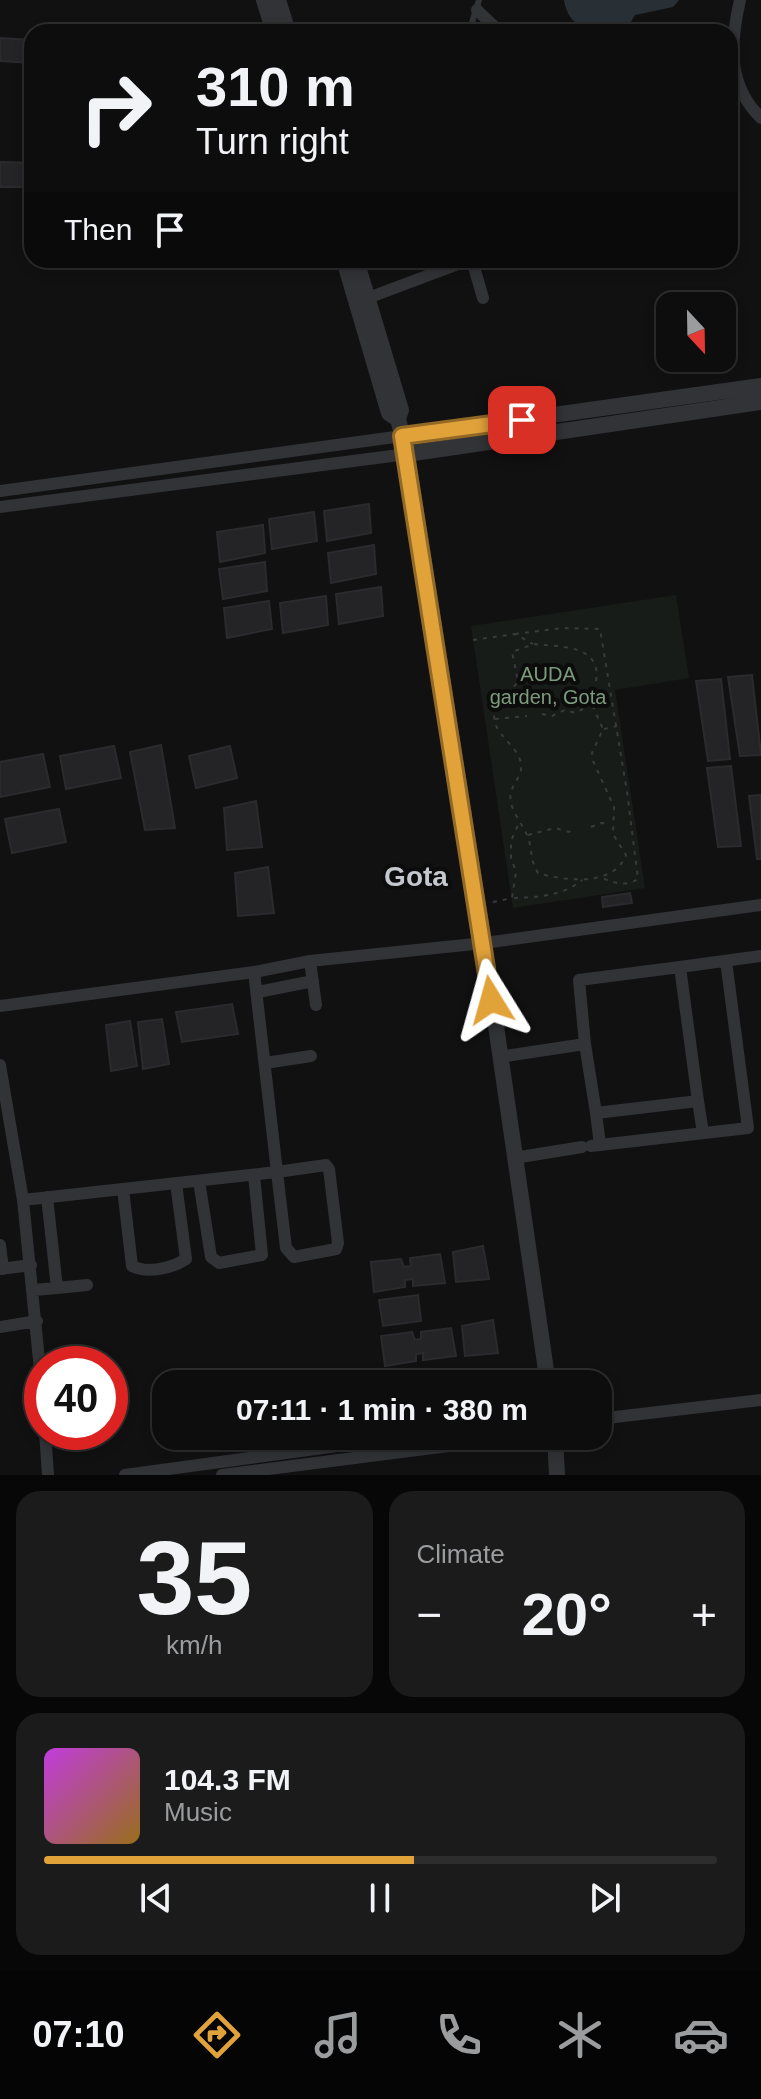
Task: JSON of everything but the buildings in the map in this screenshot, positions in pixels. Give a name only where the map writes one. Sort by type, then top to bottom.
[{"type":"street","points":[[264,0],[272,24]]},
{"type":"street","points":[[278,0],[286,24]]},
{"type":"street","points":[[736,24],[740,0]]},
{"type":"street","points":[[478,5],[493,24]]},
{"type":"street","points":[[738,83],[741,94],[761,118]]},
{"type":"street","points":[[346,268],[389,413],[398,419]]},
{"type":"street","points":[[359,268],[401,410],[398,419],[407,454],[484,943],[546,1370]]},
{"type":"street","points":[[368,298],[449,268]]},
{"type":"street","points":[[473,268],[483,298]]},
{"type":"street","points":[[0,491],[761,386]]},
{"type":"street","points":[[0,507],[407,454],[761,402]]},
{"type":"street","points":[[0,1006],[254,972],[310,961],[484,943],[761,905]]},
{"type":"street","points":[[591,1146],[596,1113],[579,980],[761,956]]},
{"type":"street","points":[[310,961],[316,1005]]},
{"type":"street","points":[[514,1158],[748,1128],[726,961]]},
{"type":"street","points":[[680,967],[703,1133]]},
{"type":"street","points":[[23,1200],[254,1175],[277,1172],[326,1165],[338,1243],[336,1249],[294,1257],[289,1255],[277,1172],[254,972]]},
{"type":"street","points":[[258,992],[313,981]]},
{"type":"street","points":[[499,1057],[585,1044]]},
{"type":"street","points":[[265,1063],[311,1056]]},
{"type":"street","points":[[0,1065],[23,1200],[39,1346]]},
{"type":"street","points":[[596,1113],[698,1101]]},
{"type":"street","points":[[199,1181],[211,1257],[213,1262],[219,1263],[262,1255],[254,1175]]},
{"type":"street","points":[[123,1189],[132,1266],[140,1270],[177,1265],[186,1259],[176,1183]]},
{"type":"street","points":[[47,1197],[57,1288]]},
{"type":"street","points":[[0,1245],[2,1269],[31,1265]]},
{"type":"street","points":[[34,1290],[87,1285]]},
{"type":"street","points":[[0,1327],[37,1321]]},
{"type":"street","points":[[612,1417],[761,1400]]},
{"type":"street","points":[[46,1450],[48,1475]]},
{"type":"street","points":[[125,1475],[308,1450]]},
{"type":"street","points":[[222,1475],[418,1450]]},
{"type":"street","points":[[556,1450],[557,1475]]},
{"type":"lane","points":[[472,24],[478,5]]},
{"type":"path","points":[[473,640],[563,628],[600,629],[638,879],[616,883],[601,877]]},
{"type":"path","points":[[515,634],[534,644]]},
{"type":"path","points":[[534,644],[564,646],[589,655],[595,667],[596,683],[590,696],[591,704],[603,729],[592,753],[614,807],[611,825],[625,858],[616,870],[601,877],[553,878],[538,873],[529,854],[528,836],[514,812],[510,794],[522,769],[521,762],[508,741],[499,734],[494,719],[500,699],[513,690],[518,681],[512,652],[534,644]]},
{"type":"path","points":[[542,714],[552,716],[565,710],[576,713],[591,704]]},
{"type":"path","points":[[494,719],[527,716]]},
{"type":"path","points":[[603,729],[617,726]]},
{"type":"path","points":[[512,898],[516,872],[511,858],[511,841],[520,822]]},
{"type":"path","points":[[591,827],[601,823],[611,825]]},
{"type":"path","points":[[528,836],[555,828],[569,832],[574,829]]},
{"type":"path","points":[[478,905],[559,894],[583,879]]},
{"type":"green space","name":"AUDA garden, Gota","points":[[676,595],[689,678],[615,690],[645,888],[513,908],[471,626]]},
{"type":"shaded area","points":[[564,0],[679,0],[673,7],[635,15],[630,24],[577,24],[567,11]]},
{"type":"district","name":"Gota","points":[[416,876]]},
{"type":"route","points":[[491,1000],[402,436],[522,420]]}]
